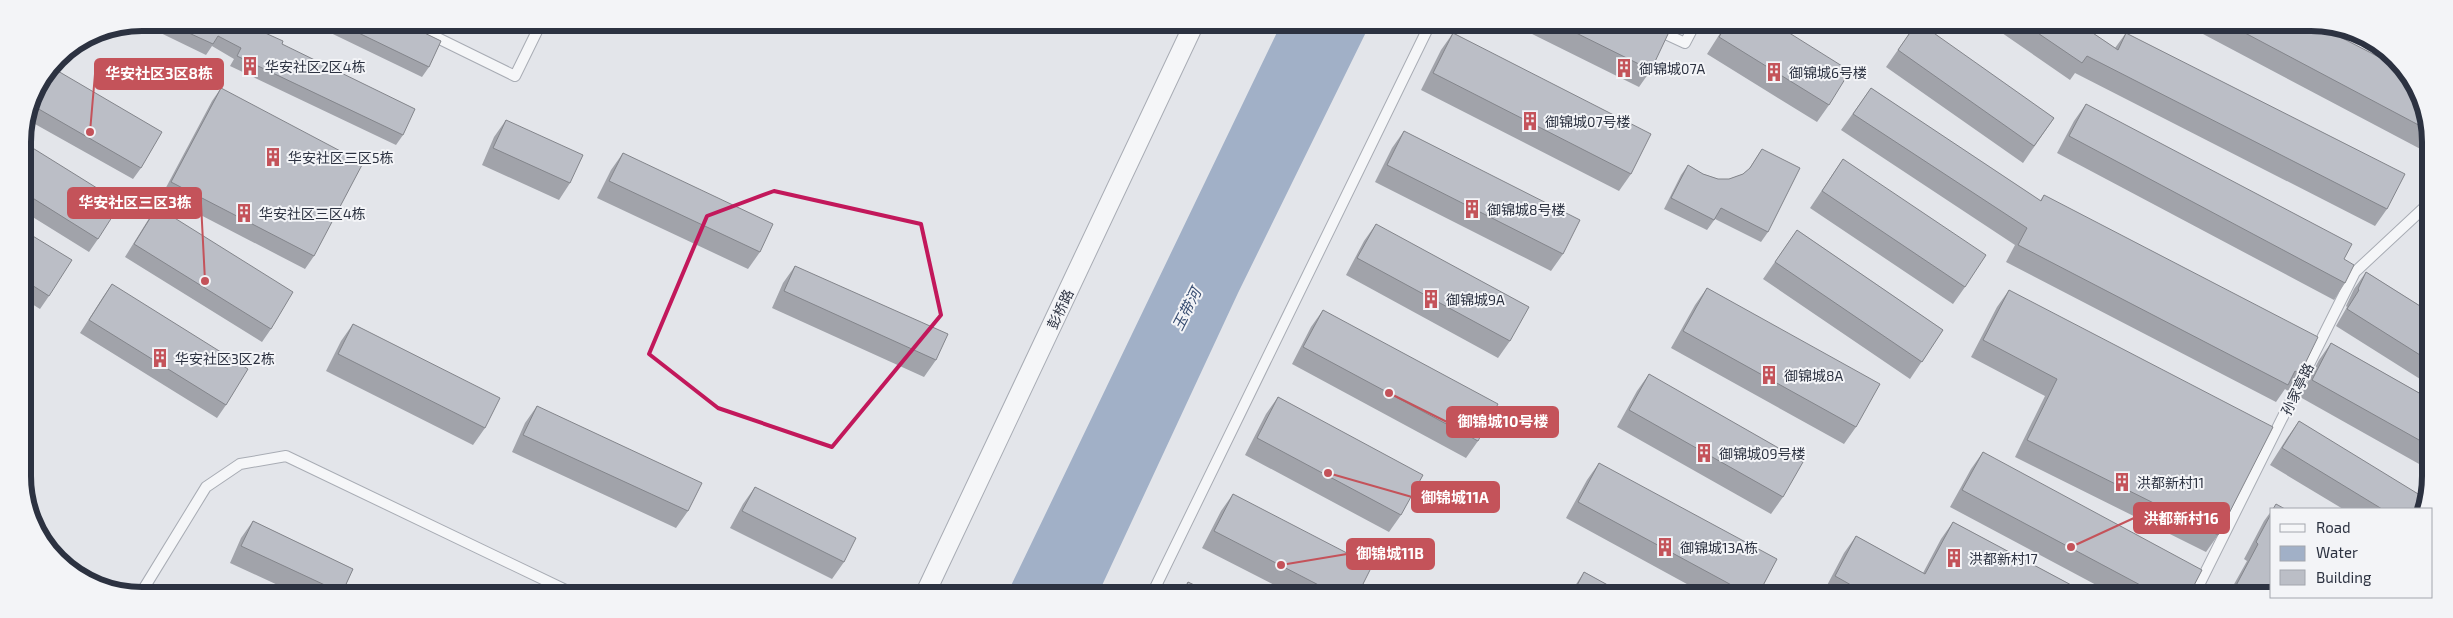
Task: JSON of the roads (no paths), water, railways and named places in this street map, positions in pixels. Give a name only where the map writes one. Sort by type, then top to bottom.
[{"type":"street","name":"彭桥路","points":[[929,587],[1191,31]]},
{"type":"lane","points":[[423,31],[515,76],[537,31]]},
{"type":"lane","points":[[1155,587],[1427,31]]},
{"type":"lane","points":[[1659,31],[1685,43],[1691,31]]},
{"type":"lane","name":"孙家亭路","points":[[2198,587],[2355,272],[2422,210]]},
{"type":"lane","points":[[145,587],[206,487],[240,464],[286,456],[559,587]]},
{"type":"water","name":"玉带河","points":[[1278,31],[1367,31],[1238,293],[1101,587],[1010,587]]},
{"type":"place","name":"华安社区2区4栋","points":[[250,66]]},
{"type":"place","name":"御锦城07A","points":[[1624,68]]},
{"type":"place","name":"御锦城6号楼","points":[[1774,72]]},
{"type":"place","name":"御锦城07号楼","points":[[1530,121]]},
{"type":"place","name":"华安社区3区8栋","points":[[90,132]]},
{"type":"place","name":"华安社区三区5栋","points":[[273,157]]},
{"type":"place","name":"御锦城8号楼","points":[[1472,209]]},
{"type":"place","name":"华安社区三区4栋","points":[[244,213]]},
{"type":"place","name":"华安社区三区3栋","points":[[205,281]]},
{"type":"place","name":"御锦城9A","points":[[1431,299]]},
{"type":"place","name":"华安社区3区2栋","points":[[160,358]]},
{"type":"place","name":"御锦城8A","points":[[1769,375]]},
{"type":"place","name":"御锦城10号楼","points":[[1389,393]]},
{"type":"place","name":"御锦城09号楼","points":[[1704,453]]},
{"type":"place","name":"御锦城11A","points":[[1328,473]]},
{"type":"place","name":"洪都新村11","points":[[2122,482]]},
{"type":"place","name":"御锦城13A栋","points":[[1665,547]]},
{"type":"place","name":"洪都新村16","points":[[2071,547]]},
{"type":"place","name":"洪都新村17","points":[[1954,558]]},
{"type":"place","name":"御锦城11B","points":[[1281,565]]}]
